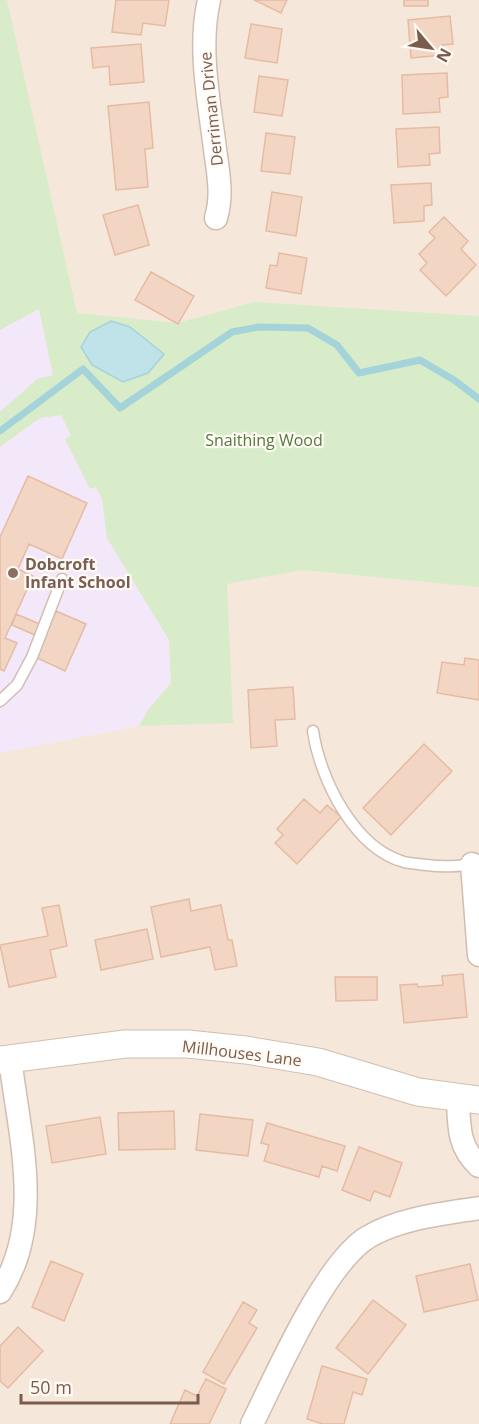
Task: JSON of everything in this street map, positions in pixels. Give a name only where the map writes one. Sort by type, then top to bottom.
[{"type":"street","name":"Derriman Drive","points":[[209,0],[204,21],[206,69],[220,191],[216,218]]},
{"type":"street","points":[[476,860],[479,955]]},
{"type":"street","name":"Millhouses Lane","points":[[5,1059],[125,1044],[188,1044],[246,1050],[318,1062],[418,1092],[469,1100]]},
{"type":"street","points":[[0,1292],[12,1273],[24,1235],[27,1198],[5,1059]]},
{"type":"street","points":[[469,1100],[459,1129],[463,1149],[479,1166]]},
{"type":"street","points":[[252,1424],[292,1343],[332,1276],[349,1253],[367,1238],[389,1227],[479,1208]]},
{"type":"lane","points":[[0,701],[17,685],[32,657],[62,579]]},
{"type":"lane","points":[[313,731],[317,756],[327,785],[357,829],[384,853],[403,862],[437,866],[476,860]]},
{"type":"shaded area","points":[[0,0],[479,0],[479,1424],[0,1424]]},
{"type":"shaded area","points":[[0,117],[61,415],[102,499],[107,538],[169,640],[171,683],[148,710],[139,726],[0,753]]},
{"type":"green space","name":"Snaithing Wood","points":[[0,0],[7,0],[77,313],[178,323],[254,302],[479,316],[479,587],[302,570],[227,584],[233,723],[139,726],[148,710],[171,683],[169,640],[107,538],[102,499],[96,487],[90,489],[65,439],[71,435],[61,415],[40,418],[0,447],[0,412],[37,379],[53,375],[39,309],[0,330]]},
{"type":"water","points":[[111,321],[130,327],[164,354],[148,373],[123,382],[92,365],[81,347],[90,332]]},
{"type":"building","points":[[116,0],[169,0],[165,26],[143,23],[141,35],[112,32]]},
{"type":"building","points":[[254,0],[287,0],[281,13]]},
{"type":"building","points":[[404,0],[428,0],[428,6],[404,6]]},
{"type":"building","points":[[450,16],[453,44],[442,45],[443,55],[411,58],[408,20]]},
{"type":"building","points":[[251,24],[282,29],[277,63],[245,58]]},
{"type":"building","points":[[141,44],[144,82],[110,85],[109,66],[93,68],[91,48]]},
{"type":"building","points":[[447,73],[448,97],[439,98],[440,112],[403,114],[402,75]]},
{"type":"building","points":[[259,76],[288,80],[282,116],[254,112]]},
{"type":"building","points":[[149,102],[153,148],[145,149],[148,187],[116,190],[108,106]]},
{"type":"building","points":[[439,127],[440,153],[429,154],[430,165],[398,167],[396,129]]},
{"type":"building","points":[[266,133],[295,137],[290,174],[261,171]]},
{"type":"building","points":[[431,183],[432,205],[424,206],[424,221],[394,223],[391,185]]},
{"type":"building","points":[[272,192],[302,197],[296,236],[266,231]]},
{"type":"building","points":[[138,205],[149,245],[115,255],[103,215]]},
{"type":"building","points":[[444,217],[468,241],[461,249],[476,265],[446,296],[420,270],[427,263],[419,254],[435,238],[429,232]]},
{"type":"building","points":[[279,253],[307,258],[301,294],[266,288],[270,265],[277,266]]},
{"type":"building","points":[[151,272],[194,296],[178,324],[135,300]]},
{"type":"building","name":"Dobcroft Infant School","points":[[28,476],[87,503],[62,559],[29,544],[18,569],[33,576],[5,638],[17,643],[4,671],[0,669],[0,537]]},
{"type":"building","points":[[56,611],[86,624],[65,671],[35,657]]},
{"type":"building","points":[[16,614],[49,628],[44,639],[12,625]]},
{"type":"building","points":[[465,658],[479,660],[479,700],[437,693],[442,662],[464,665]]},
{"type":"building","points":[[293,687],[295,719],[275,720],[277,746],[251,748],[248,690]]},
{"type":"building","points":[[424,744],[452,771],[391,835],[363,808]]},
{"type":"building","points":[[304,799],[320,813],[327,805],[341,817],[297,864],[275,843],[283,835],[277,829]]},
{"type":"building","points":[[189,899],[191,911],[221,905],[228,940],[232,940],[237,966],[215,970],[210,947],[161,957],[151,907]]},
{"type":"building","points":[[59,905],[67,946],[50,950],[56,977],[9,987],[0,945],[48,936],[42,908]]},
{"type":"building","points":[[147,929],[153,959],[101,970],[95,940]]},
{"type":"building","points":[[463,974],[467,1017],[404,1023],[400,985],[417,984],[418,987],[443,985],[442,976]]},
{"type":"building","points":[[335,977],[377,977],[377,1000],[336,1001]]},
{"type":"building","points":[[174,1111],[175,1149],[119,1150],[118,1113]]},
{"type":"building","points":[[200,1114],[253,1120],[248,1156],[196,1150]]},
{"type":"building","points":[[100,1117],[106,1154],[52,1163],[46,1126]]},
{"type":"building","points":[[267,1123],[345,1146],[337,1171],[322,1166],[319,1177],[264,1161],[269,1145],[261,1143]]},
{"type":"building","points":[[359,1147],[402,1163],[390,1197],[374,1191],[370,1201],[342,1190]]},
{"type":"building","points":[[51,1261],[83,1274],[64,1321],[32,1307]]},
{"type":"building","points":[[470,1264],[478,1300],[424,1312],[416,1276]]},
{"type":"building","points":[[373,1300],[406,1325],[368,1374],[336,1348]]},
{"type":"building","points":[[243,1302],[257,1310],[249,1323],[257,1328],[224,1384],[203,1372]]},
{"type":"building","points":[[18,1327],[43,1351],[8,1388],[0,1381],[0,1346]]},
{"type":"building","points":[[322,1366],[367,1379],[362,1395],[353,1392],[344,1424],[323,1424],[307,1419]]},
{"type":"building","points":[[206,1379],[226,1389],[209,1424],[170,1424],[185,1390],[197,1396]]},
{"type":"waterway","points":[[0,431],[83,369],[120,408],[232,332],[259,327],[308,328],[337,345],[359,373],[420,360],[454,380],[479,399]]},
{"type":"place","name":"Dobcroft Infant School","points":[[13,573]]}]
